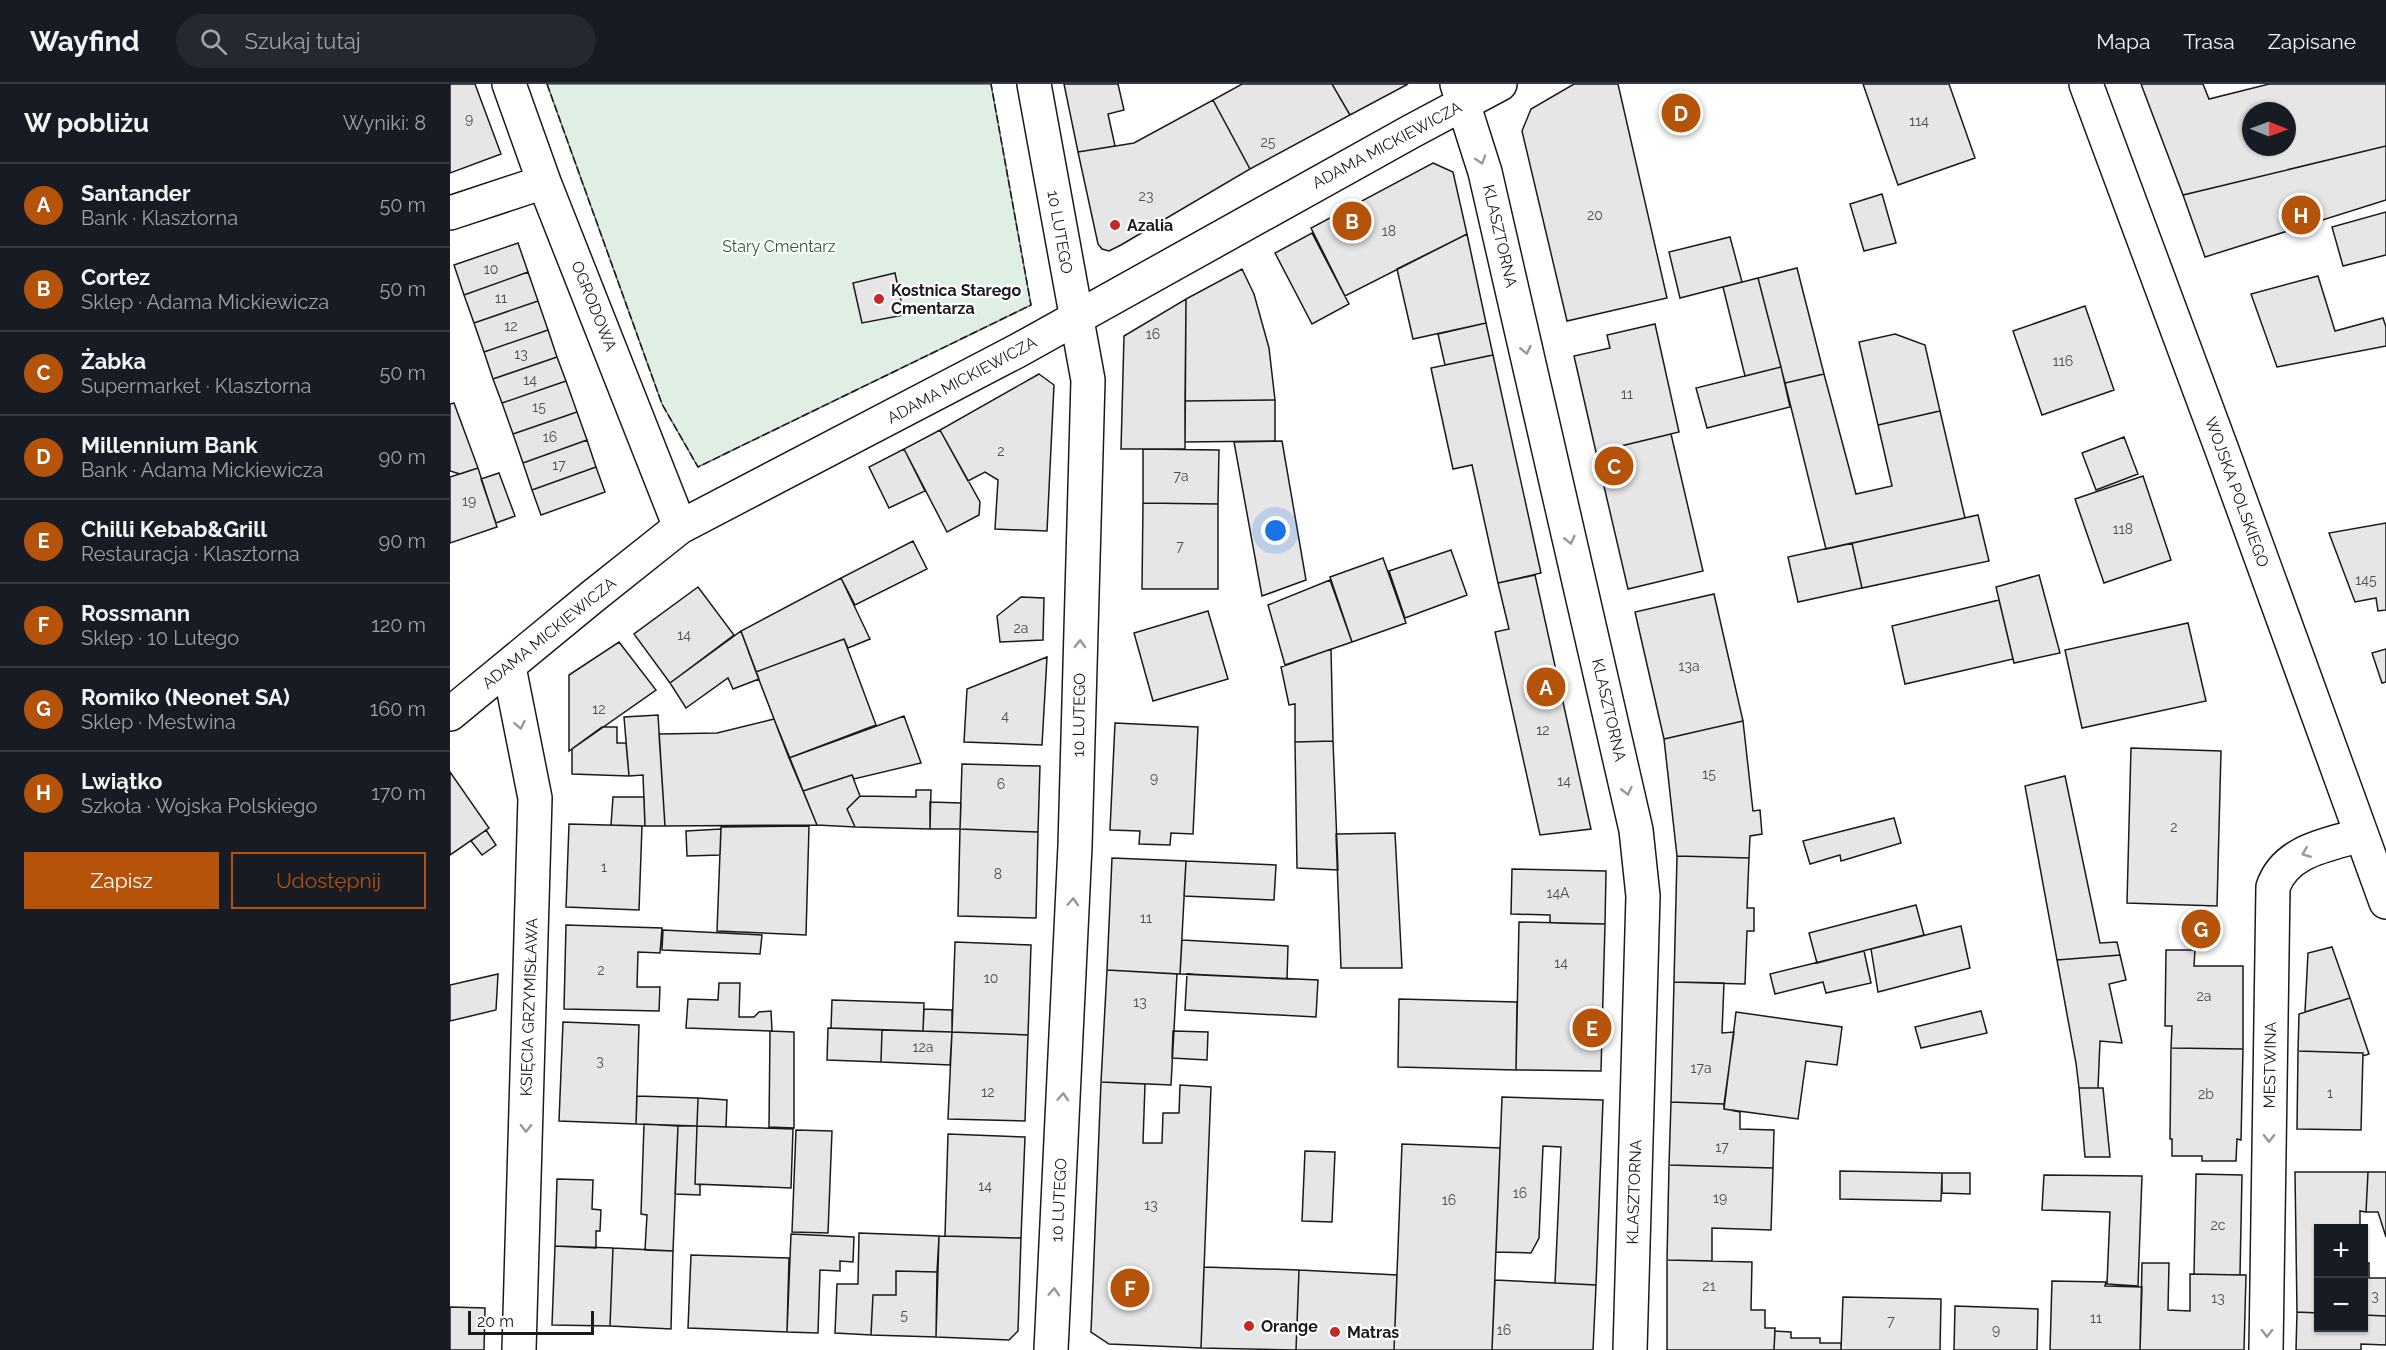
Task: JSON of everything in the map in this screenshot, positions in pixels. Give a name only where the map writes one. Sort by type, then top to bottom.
[{"type":"street","name":"OGRODOWA","points":[[510,84],[544,182],[680,527]]},
{"type":"street","name":"10 LUTEGO","points":[[1034,84],[1088,380],[1075,846],[1051,1350]]},
{"type":"street","name":"ADAMA MICKIEWICZA","points":[[450,714],[680,527],[1007,357],[1412,131],[1461,94],[1500,84]]},
{"type":"street","name":"WOJSKA POLSKIEGO","points":[[2086,84],[2386,902]]},
{"type":"street","name":"KLASZTORNA","points":[[1461,94],[1485,172],[1636,830],[1643,896],[1630,1350]]},
{"type":"street","points":[[450,213],[544,182]]},
{"type":"street","name":"KSIĘCIA GRZYMISŁAWA","points":[[509,667],[535,798],[519,1350]]},
{"type":"street","name":"MESTWINA","points":[[2266,1350],[2273,887],[2276,878],[2286,864],[2298,855],[2361,835]]},
{"type":"green space","name":"Stary Cmentarz","points":[[547,84],[991,84],[1031,305],[698,467],[662,404]]},
{"type":"building","points":[[450,84],[475,84],[501,154],[450,173]]},
{"type":"building","points":[[1064,84],[1118,84],[1124,110],[1108,114],[1115,146],[1078,152]]},
{"type":"building","points":[[1242,84],[1332,84],[1350,115],[1250,169],[1213,100]]},
{"type":"building","points":[[1332,84],[1408,84],[1350,115]]},
{"type":"building","points":[[1574,84],[1618,84],[1667,298],[1567,321],[1522,131],[1531,109]]},
{"type":"building","points":[[1863,84],[1949,84],[1975,158],[1898,185]]},
{"type":"building","points":[[2141,84],[2203,84],[2209,99],[2269,84],[2386,84],[2386,146],[2183,195]]},
{"type":"building","points":[[1213,100],[1250,169],[1121,245],[1109,251],[1102,249],[1098,244],[1078,152],[1134,143]]},
{"type":"building","points":[[2386,146],[2386,200],[2205,257],[2183,195]]},
{"type":"building","points":[[1433,163],[1453,172],[1467,234],[1345,296],[1311,228]]},
{"type":"building","points":[[1882,194],[1896,243],[1864,251],[1850,204]]},
{"type":"building","points":[[2386,212],[2386,255],[2343,266],[2332,227]]},
{"type":"building","points":[[1312,233],[1349,304],[1312,324],[1275,253]]},
{"type":"building","points":[[1467,234],[1486,323],[1413,339],[1397,269]]},
{"type":"building","points":[[1730,237],[1742,282],[1680,298],[1669,252]]},
{"type":"building","points":[[518,243],[528,272],[464,295],[454,265]]},
{"type":"building","points":[[1797,268],[1824,374],[1785,383],[1758,278]]},
{"type":"building","points":[[1242,269],[1254,294],[1269,348],[1275,400],[1185,401],[1186,299]]},
{"type":"building","points":[[528,272],[538,301],[474,323],[464,295]]},
{"type":"building","name":"Kostnica Starego Cmentarza","points":[[895,273],[904,315],[862,323],[853,283]]},
{"type":"building","points":[[2318,276],[2335,331],[2383,318],[2386,327],[2386,346],[2277,367],[2251,294]]},
{"type":"building","points":[[1758,278],[1781,367],[1745,376],[1723,287]]},
{"type":"building","points":[[1186,299],[1185,449],[1121,449],[1124,336]]},
{"type":"building","points":[[538,301],[548,330],[484,352],[474,323]]},
{"type":"building","points":[[2085,306],[2114,390],[2042,415],[2013,331]]},
{"type":"building","points":[[1486,323],[1493,355],[1445,365],[1438,334]]},
{"type":"building","points":[[1655,324],[1679,432],[1596,452],[1574,356],[1610,348],[1607,335]]},
{"type":"building","points":[[548,330],[557,357],[493,379],[484,352]]},
{"type":"building","points":[[1895,334],[1925,345],[1940,411],[1878,425],[1859,342]]},
{"type":"building","points":[[1493,355],[1541,573],[1498,583],[1472,465],[1453,469],[1431,368]]},
{"type":"building","points":[[557,357],[566,381],[502,403],[493,379]]},
{"type":"building","points":[[1781,367],[1790,407],[1707,428],[1696,388]]},
{"type":"building","points":[[1039,374],[1054,385],[1047,531],[995,529],[998,480],[985,472],[968,481],[940,430]]},
{"type":"building","points":[[1824,374],[1856,494],[1892,486],[1878,425],[1940,411],[1965,518],[1826,549],[1785,383]]},
{"type":"building","points":[[566,381],[577,412],[513,434],[502,403]]},
{"type":"building","points":[[1275,400],[1275,441],[1185,442],[1185,401]]},
{"type":"building","points":[[454,403],[478,468],[460,474],[450,471],[450,404]]},
{"type":"building","points":[[577,412],[587,440],[523,463],[513,434]]},
{"type":"building","points":[[940,430],[980,502],[979,515],[947,532],[904,449]]},
{"type":"building","points":[[1671,434],[1703,571],[1628,589],[1596,452]]},
{"type":"building","points":[[2124,437],[2138,474],[2096,490],[2082,453]]},
{"type":"building","points":[[587,440],[596,467],[532,490],[523,463]]},
{"type":"building","points":[[1282,441],[1306,580],[1262,596],[1234,442]]},
{"type":"building","points":[[904,449],[925,491],[889,508],[869,467]]},
{"type":"building","points":[[1143,449],[1219,450],[1218,504],[1143,503]]},
{"type":"building","points":[[596,467],[605,492],[541,515],[532,490]]},
{"type":"building","points":[[478,468],[497,527],[450,543],[450,477]]},
{"type":"building","points":[[499,473],[515,516],[496,523],[481,479]]},
{"type":"building","points":[[2143,476],[2171,560],[2104,583],[2075,499]]},
{"type":"building","points":[[1143,503],[1218,504],[1218,589],[1142,589]]},
{"type":"building","points":[[1978,515],[1989,561],[1862,588],[1852,543]]},
{"type":"building","points":[[2386,523],[2386,610],[2378,611],[2376,598],[2355,602],[2329,533]]},
{"type":"building","points":[[913,541],[927,569],[855,605],[841,578]]},
{"type":"building","points":[[1852,543],[1862,588],[1798,602],[1788,557]]},
{"type":"building","points":[[1451,550],[1467,595],[1405,618],[1389,571]]},
{"type":"building","points":[[1383,558],[1406,623],[1352,642],[1330,577]]},
{"type":"building","points":[[1535,575],[1591,829],[1540,835],[1495,632],[1509,629],[1498,583]]},
{"type":"building","points":[[2039,575],[2060,653],[2014,663],[1996,587]]},
{"type":"building","points":[[841,578],[870,639],[848,648],[844,639],[756,672],[741,631]]},
{"type":"building","points":[[1330,580],[1352,642],[1285,665],[1268,605]]},
{"type":"building","points":[[698,587],[734,635],[670,683],[634,634]]},
{"type":"building","points":[[1714,594],[1743,721],[1664,739],[1635,612]]},
{"type":"building","points":[[1021,597],[1044,598],[1043,640],[1000,642],[997,616]]},
{"type":"building","points":[[1999,600],[2013,659],[1905,684],[1892,626]]},
{"type":"building","points":[[1208,611],[1228,679],[1153,701],[1134,633]]},
{"type":"building","points":[[2188,623],[2206,701],[2082,728],[2065,650]]},
{"type":"building","points":[[741,631],[759,679],[733,689],[728,678],[686,708],[670,683]]},
{"type":"building","points":[[844,639],[876,725],[789,758],[756,672]]},
{"type":"building","points":[[619,642],[656,690],[569,751],[569,675]]},
{"type":"building","points":[[1331,649],[1333,741],[1295,742],[1295,704],[1289,705],[1281,667]]},
{"type":"building","points":[[2386,649],[2386,682],[2382,683],[2372,653]]},
{"type":"building","points":[[1047,657],[1042,745],[964,742],[967,689]]},
{"type":"building","points":[[658,715],[665,826],[645,826],[643,775],[629,776],[624,717]]},
{"type":"building","points":[[904,716],[921,763],[854,779],[852,775],[803,791],[789,758]]},
{"type":"building","points":[[774,719],[817,825],[665,826],[659,734],[717,733]]},
{"type":"building","points":[[1743,721],[1753,811],[1760,810],[1762,834],[1750,836],[1749,858],[1677,856],[1664,739]]},
{"type":"building","points":[[1115,723],[1198,727],[1193,834],[1171,833],[1170,845],[1139,844],[1140,831],[1110,830]]},
{"type":"building","points":[[602,727],[617,727],[617,743],[626,743],[629,776],[572,774],[572,749]]},
{"type":"building","points":[[1333,741],[1338,870],[1297,868],[1295,742]]},
{"type":"building","points":[[2131,748],[2221,751],[2217,906],[2127,903]]},
{"type":"building","points":[[962,764],[1040,766],[1038,832],[960,829]]},
{"type":"building","points":[[450,772],[489,828],[450,855]]},
{"type":"building","points":[[852,775],[860,796],[847,809],[855,827],[817,825],[803,791]]},
{"type":"building","points":[[2065,776],[2100,943],[2117,942],[2120,955],[2057,960],[2025,786]]},
{"type":"building","points":[[916,790],[931,790],[930,829],[855,827],[847,809],[860,796],[916,797]]},
{"type":"building","points":[[613,797],[644,797],[645,826],[611,825]]},
{"type":"building","points":[[930,802],[961,803],[960,829],[930,829]]},
{"type":"building","points":[[1894,818],[1901,843],[1841,861],[1840,855],[1810,864],[1803,841]]},
{"type":"building","points":[[569,824],[642,826],[639,910],[566,907]]},
{"type":"building","points":[[809,826],[806,935],[717,931],[721,827]]},
{"type":"building","points":[[721,829],[720,855],[687,856],[686,831]]},
{"type":"building","points":[[960,829],[1038,832],[1036,918],[958,916]]},
{"type":"building","points":[[486,830],[496,845],[482,855],[471,841]]},
{"type":"building","points":[[1395,833],[1402,968],[1341,968],[1336,834]]},
{"type":"building","points":[[1677,856],[1749,858],[1747,908],[1754,908],[1754,931],[1747,931],[1745,984],[1674,982]]},
{"type":"building","points":[[1112,858],[1186,861],[1180,974],[1107,970]]},
{"type":"building","points":[[1186,861],[1276,865],[1274,900],[1184,896]]},
{"type":"building","points":[[1512,869],[1606,871],[1605,924],[1550,923],[1550,915],[1511,914]]},
{"type":"building","points":[[1916,905],[1924,935],[1817,963],[1809,933]]},
{"type":"building","points":[[1519,922],[1605,924],[1601,1071],[1516,1070]]},
{"type":"building","points":[[566,925],[662,928],[660,953],[638,952],[637,987],[660,987],[659,1011],[564,1009]]},
{"type":"building","points":[[1961,926],[1970,968],[1878,992],[1871,949]]},
{"type":"building","points":[[663,930],[762,935],[760,954],[662,950]]},
{"type":"building","points":[[1182,940],[1288,946],[1287,979],[1180,974]]},
{"type":"building","points":[[955,942],[1031,945],[1028,1035],[952,1032]]},
{"type":"building","points":[[2332,947],[2350,998],[2305,1012],[2308,953]]},
{"type":"building","points":[[2166,950],[2195,950],[2194,966],[2243,966],[2243,1049],[2171,1048],[2172,1026],[2165,1026]]},
{"type":"building","points":[[1864,951],[1871,983],[1826,993],[1823,982],[1775,994],[1770,974]]},
{"type":"building","points":[[2120,955],[2126,980],[2109,984],[2122,1043],[2100,1041],[2098,1088],[2079,1088],[2057,960]]},
{"type":"building","points":[[1107,970],[1177,974],[1171,1085],[1101,1082]]},
{"type":"building","points":[[498,974],[496,1010],[450,1021],[450,985]]},
{"type":"building","points":[[1187,974],[1318,980],[1316,1017],[1185,1010]]},
{"type":"building","points":[[1674,982],[1724,983],[1722,1033],[1734,1032],[1724,1104],[1671,1102]]},
{"type":"building","points":[[719,983],[740,983],[739,1017],[754,1017],[759,1012],[771,1011],[772,1031],[686,1028],[688,999],[718,1000]]},
{"type":"building","points":[[2350,998],[2369,1054],[2363,1056],[2363,1053],[2298,1051],[2299,1014]]},
{"type":"building","points":[[1399,999],[1517,1002],[1516,1070],[1398,1067]]},
{"type":"building","points":[[832,1000],[924,1003],[923,1031],[831,1028]]},
{"type":"building","points":[[924,1009],[952,1010],[952,1032],[923,1031]]},
{"type":"building","points":[[1981,1011],[1987,1033],[1921,1048],[1915,1027]]},
{"type":"building","points":[[1736,1012],[1842,1027],[1837,1065],[1806,1061],[1798,1119],[1724,1109]]},
{"type":"building","points":[[563,1022],[639,1025],[636,1124],[559,1121]]},
{"type":"building","points":[[828,1028],[882,1030],[881,1062],[827,1060]]},
{"type":"building","points":[[882,1030],[952,1032],[950,1065],[881,1062]]},
{"type":"building","points":[[770,1031],[794,1032],[794,1128],[769,1127]]},
{"type":"building","points":[[1173,1031],[1208,1032],[1207,1060],[1172,1058]]},
{"type":"building","points":[[952,1032],[1028,1035],[1025,1121],[948,1119]]},
{"type":"building","points":[[2171,1048],[2243,1049],[2241,1140],[2237,1139],[2236,1161],[2202,1161],[2202,1156],[2172,1156],[2172,1139],[2170,1139]]},
{"type":"building","points":[[2298,1051],[2363,1053],[2361,1130],[2297,1129]]},
{"type":"building","points":[[1101,1082],[1145,1084],[1143,1143],[1162,1143],[1163,1113],[1179,1113],[1180,1085],[1211,1087],[1201,1348],[1109,1344],[1091,1332]]},
{"type":"building","points":[[2079,1088],[2103,1088],[2110,1157],[2085,1157]]},
{"type":"building","points":[[637,1096],[698,1098],[697,1126],[636,1124]]},
{"type":"building","points":[[1502,1097],[1603,1100],[1596,1285],[1555,1283],[1561,1147],[1543,1146],[1539,1238],[1531,1253],[1496,1252]]},
{"type":"building","points":[[698,1098],[727,1100],[726,1127],[697,1126]]},
{"type":"building","points":[[1671,1102],[1724,1104],[1724,1109],[1740,1112],[1740,1129],[1774,1130],[1773,1168],[1669,1165]]},
{"type":"building","points":[[644,1124],[678,1126],[673,1251],[645,1250],[647,1215],[641,1214]]},
{"type":"building","points":[[678,1126],[697,1126],[695,1184],[700,1185],[700,1195],[675,1194]]},
{"type":"building","points":[[697,1126],[793,1129],[791,1188],[695,1184]]},
{"type":"building","points":[[796,1130],[832,1131],[828,1233],[792,1232]]},
{"type":"building","points":[[948,1134],[1025,1137],[1021,1238],[945,1236]]},
{"type":"building","points":[[1402,1144],[1500,1148],[1492,1350],[1394,1350]]},
{"type":"building","points":[[1305,1151],[1335,1152],[1332,1222],[1302,1221]]},
{"type":"building","points":[[1669,1165],[1773,1168],[1771,1230],[1712,1228],[1712,1261],[1667,1260]]},
{"type":"building","points":[[1840,1171],[1942,1173],[1941,1201],[1840,1199]]},
{"type":"building","points":[[2295,1172],[2368,1172],[2366,1212],[2360,1211],[2360,1224],[2314,1224],[2314,1313],[2297,1312]]},
{"type":"building","points":[[2368,1172],[2386,1172],[2386,1237],[2378,1212],[2366,1212]]},
{"type":"building","points":[[1942,1173],[1970,1173],[1970,1194],[1942,1193]]},
{"type":"building","points":[[2196,1174],[2242,1175],[2240,1275],[2194,1274]]},
{"type":"building","points":[[2044,1175],[2142,1176],[2138,1286],[2107,1284],[2110,1212],[2042,1210]]},
{"type":"building","points":[[557,1179],[593,1180],[592,1209],[601,1210],[600,1231],[596,1231],[596,1248],[555,1246]]},
{"type":"building","points":[[859,1233],[939,1236],[937,1272],[896,1271],[896,1295],[873,1295],[871,1335],[835,1333],[837,1284],[858,1284]]},
{"type":"building","points":[[791,1234],[854,1237],[853,1262],[840,1261],[840,1271],[820,1270],[818,1333],[787,1332]]},
{"type":"building","points":[[939,1236],[1021,1238],[1018,1331],[1009,1340],[936,1337]]},
{"type":"building","points":[[555,1246],[613,1248],[610,1326],[552,1325]]},
{"type":"building","points":[[613,1248],[673,1251],[671,1329],[610,1326]]},
{"type":"building","points":[[691,1255],[789,1258],[787,1332],[688,1328]]},
{"type":"building","points":[[1667,1260],[1752,1262],[1751,1310],[1765,1310],[1765,1328],[1775,1328],[1774,1350],[1667,1350]]},
{"type":"building","points":[[2142,1263],[2169,1263],[2168,1310],[2190,1311],[2190,1274],[2246,1275],[2244,1350],[2140,1350]]},
{"type":"building","points":[[2368,1263],[2369,1278],[2386,1278],[2386,1316],[2368,1315]]},
{"type":"building","points":[[1204,1267],[1299,1270],[1296,1350],[1201,1348]]},
{"type":"building","points":[[1299,1270],[1397,1275],[1394,1350],[1296,1350]]},
{"type":"building","points":[[896,1271],[937,1272],[936,1337],[871,1335],[873,1295],[896,1295]]},
{"type":"building","points":[[1495,1280],[1596,1285],[1593,1350],[1492,1350]]},
{"type":"building","points":[[2052,1281],[2106,1282],[2105,1286],[2142,1287],[2140,1350],[2050,1350]]},
{"type":"building","points":[[1843,1297],[1941,1299],[1940,1350],[1841,1350]]},
{"type":"building","points":[[1955,1306],[2038,1309],[2037,1350],[1954,1350]]},
{"type":"building","points":[[450,1307],[485,1308],[484,1350],[450,1350]]},
{"type":"building","points":[[2297,1312],[2314,1313],[2314,1332],[2368,1332],[2368,1315],[2386,1316],[2386,1345],[2361,1344],[2361,1350],[2296,1350]]},
{"type":"building","points":[[1775,1331],[1791,1332],[1791,1338],[1820,1338],[1820,1343],[1841,1343],[1841,1350],[1774,1350]]},
{"type":"fence","points":[[547,84],[662,404],[698,467],[1031,305],[991,84]]},
{"type":"place","name":"Millennium Bank","points":[[1681,113]]},
{"type":"place","name":"Lwiątko","points":[[2301,215]]},
{"type":"place","name":"Cortez","points":[[1352,221]]},
{"type":"place","name":"Azalia","points":[[1115,225]]},
{"type":"place","name":"Kostnica Starego Cmentarza","points":[[879,299]]},
{"type":"place","name":"Żabka","points":[[1614,466]]},
{"type":"place","name":"Santander","points":[[1546,687]]},
{"type":"place","name":"Romiko (Neonet SA)","points":[[2201,929]]},
{"type":"place","name":"Chilli Kebab&Grill","points":[[1592,1028]]},
{"type":"place","name":"Rossmann","points":[[1130,1288]]},
{"type":"place","name":"Orange","points":[[1249,1326]]},
{"type":"place","name":"Matras","points":[[1335,1332]]}]
